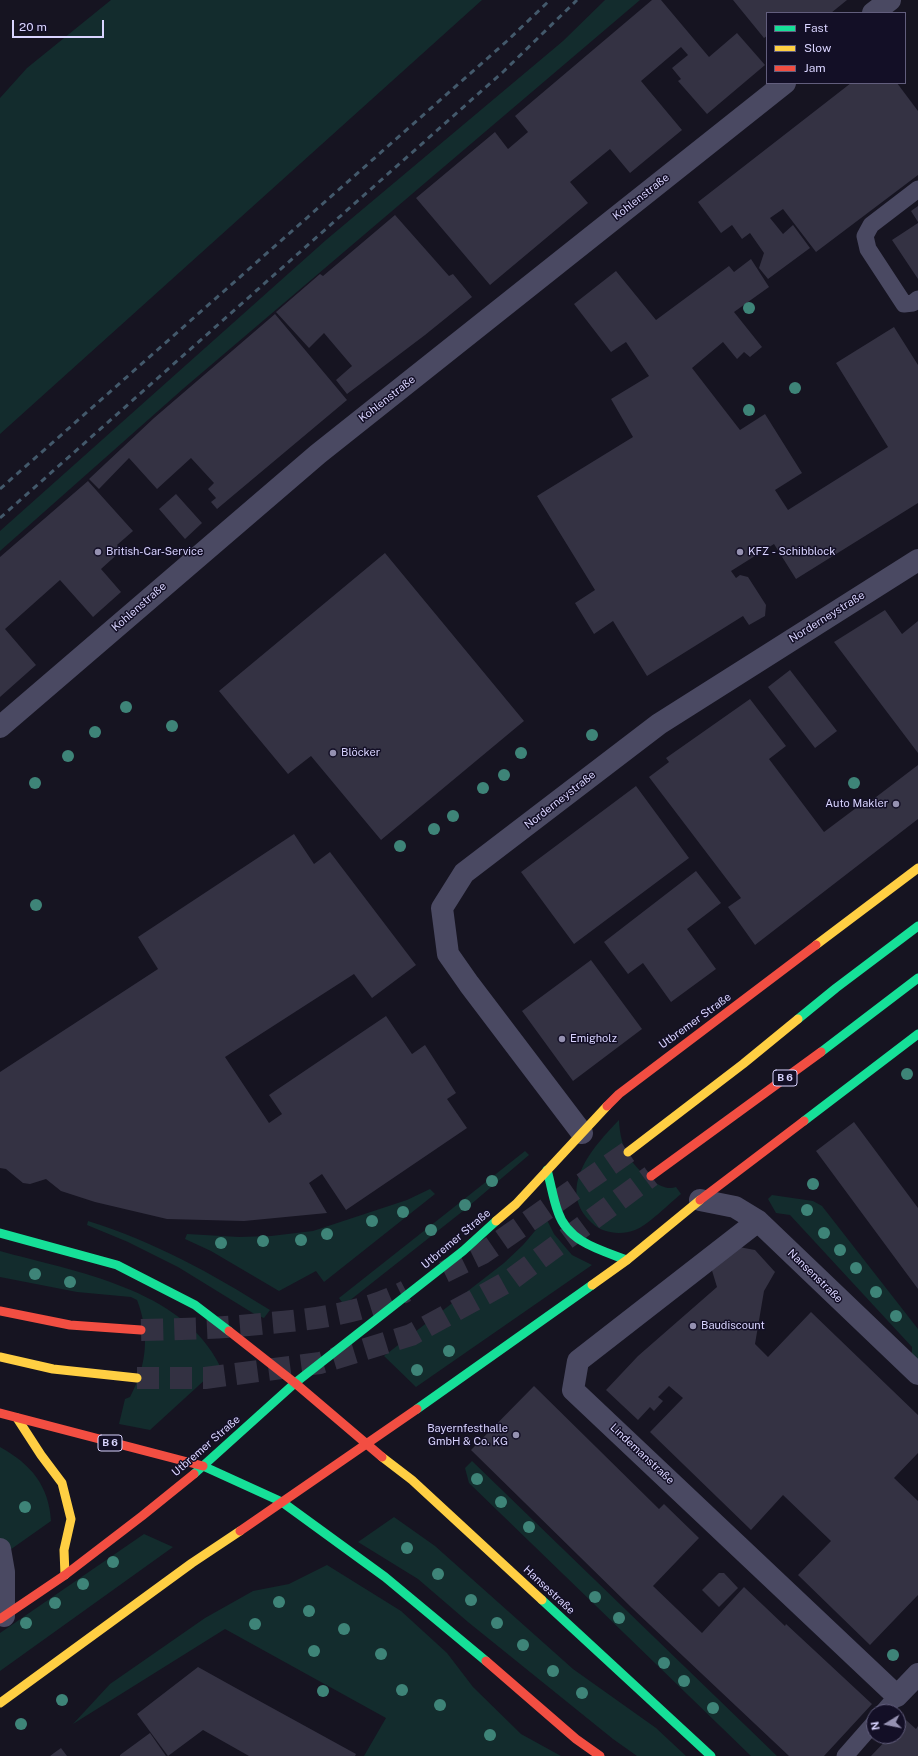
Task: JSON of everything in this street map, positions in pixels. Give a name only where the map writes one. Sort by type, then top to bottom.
[{"type":"main road","name":"Utbremer Straße","points":[[2,1618],[65,1574],[204,1466],[296,1383],[463,1251],[516,1204],[619,1094],[918,868]]},
{"type":"main road","points":[[628,1152],[744,1064],[836,988],[918,926]]},
{"type":"main road","name":"B 6","points":[[652,1176],[821,1052],[918,978]]},
{"type":"main road","points":[[0,1703],[192,1563],[368,1445],[627,1260],[700,1200],[918,1034]]},
{"type":"main road","points":[[547,1170],[560,1218],[569,1232],[586,1244],[627,1260]]},
{"type":"main road","name":"Hansestraße","points":[[0,1233],[117,1265],[195,1305],[296,1383],[368,1445],[412,1480],[711,1756]]},
{"type":"main road","points":[[0,1311],[70,1325],[141,1330]]},
{"type":"main road","points":[[0,1357],[53,1369],[137,1378]]},
{"type":"main road","name":"B 6","points":[[0,1413],[204,1466]]},
{"type":"main road","points":[[17,1418],[41,1455],[62,1483],[71,1519],[64,1550],[65,1574]]},
{"type":"main road","points":[[204,1466],[282,1502],[384,1577],[476,1652],[576,1739],[600,1756]]},
{"type":"street","points":[[874,12],[890,0]]},
{"type":"street","name":"Kohlenstraße","points":[[0,727],[318,454],[784,84]]},
{"type":"street","name":"Norderneystraße","points":[[582,1133],[448,954],[442,908],[464,873],[659,724],[918,560]]},
{"type":"street","name":"Nansenstraße","points":[[700,1200],[735,1207],[758,1221],[918,1374]]},
{"type":"street","name":"Lindemanstraße","points":[[758,1221],[578,1361],[573,1390],[890,1704],[918,1674]]},
{"type":"street","points":[[0,1549],[4,1572],[2,1618]]},
{"type":"lane","points":[[918,188],[871,225],[865,236],[868,249],[904,304],[913,303],[918,299]]},
{"type":"lane","points":[[845,1756],[866,1732]]},
{"type":"green space","points":[[111,0],[482,0],[0,434],[0,98],[27,68]]},
{"type":"green space","points":[[605,0],[640,0],[184,388],[0,551],[0,531],[326,240],[563,41]]},
{"type":"green space","points":[[619,1120],[624,1148],[633,1162],[645,1175],[656,1183],[667,1188],[676,1187],[681,1194],[640,1228],[624,1233],[607,1231],[596,1227],[581,1210],[577,1196],[577,1183],[589,1155]]},
{"type":"green space","points":[[525,1151],[529,1155],[463,1211],[344,1305],[339,1298]]},
{"type":"green space","points":[[430,1189],[435,1194],[324,1282],[316,1271],[279,1291],[211,1251],[185,1239],[187,1234],[239,1237],[271,1236],[313,1231],[407,1200]]},
{"type":"green space","points":[[772,1195],[813,1201],[822,1206],[918,1329],[918,1361],[912,1355],[912,1347],[790,1215],[776,1213],[768,1199]]},
{"type":"green space","points":[[546,1218],[554,1234],[572,1255],[592,1265],[416,1387],[384,1356],[504,1263],[523,1245]]},
{"type":"green space","points":[[88,1221],[113,1229],[182,1260],[226,1283],[270,1310],[264,1318],[256,1315],[178,1267],[128,1242],[87,1225]]},
{"type":"green space","points":[[0,1251],[93,1276],[124,1287],[153,1301],[180,1318],[203,1340],[220,1366],[150,1430],[119,1424],[125,1399],[130,1397],[136,1385],[145,1349],[144,1325],[137,1300],[131,1297],[77,1292],[0,1277]]},
{"type":"green space","points":[[0,1447],[21,1461],[36,1477],[47,1497],[51,1521],[0,1557]]},
{"type":"green space","points":[[472,1461],[777,1756],[751,1756],[469,1483],[465,1468]]},
{"type":"green space","points":[[394,1517],[435,1546],[573,1669],[656,1728],[686,1756],[637,1756],[613,1739],[468,1622],[418,1579],[358,1542]]},
{"type":"green space","points":[[144,1534],[173,1547],[0,1671],[0,1633]]},
{"type":"green space","points":[[327,1565],[401,1611],[447,1653],[473,1687],[521,1734],[561,1756],[364,1756],[386,1718],[225,1629],[73,1724],[110,1684],[205,1618],[253,1591],[289,1584]]},
{"type":"building","points":[[652,0],[661,0],[709,57],[737,33],[765,65],[707,114],[678,81],[681,79],[672,68],[688,55],[681,47],[641,81],[682,130],[630,173],[610,149],[570,182],[588,203],[490,285],[416,198],[495,132],[508,149],[528,132],[515,116]]},
{"type":"building","points":[[733,0],[847,0],[832,12],[766,12],[766,37],[764,38]]},
{"type":"building","points":[[850,84],[898,84],[918,111],[918,175],[816,252],[783,209],[770,218],[783,234],[793,225],[810,248],[768,279],[759,268],[764,253],[750,233],[742,239],[732,225],[721,233],[698,202]]},
{"type":"building","points":[[918,206],[918,222],[911,211]]},
{"type":"building","points":[[395,215],[449,276],[453,274],[472,297],[425,335],[347,394],[336,380],[352,366],[324,333],[309,348],[276,312],[320,274],[323,276]]},
{"type":"building","points":[[918,223],[918,279],[892,240]]},
{"type":"building","points":[[751,259],[769,287],[734,312],[762,347],[750,357],[744,352],[737,359],[723,342],[692,368],[740,430],[765,414],[802,473],[775,490],[788,510],[888,447],[836,363],[894,327],[918,365],[918,503],[796,579],[774,544],[731,571],[736,578],[740,575],[748,577],[766,605],[765,616],[749,625],[743,616],[647,676],[613,621],[594,634],[575,603],[595,590],[537,496],[633,437],[611,399],[649,376],[626,342],[611,352],[574,304],[616,271],[656,320],[729,266],[734,272]]},
{"type":"building","points":[[275,314],[347,400],[217,509],[211,502],[216,498],[208,489],[214,483],[191,458],[157,489],[129,458],[99,489],[89,479],[154,418]]},
{"type":"building","points":[[88,481],[133,531],[117,545],[122,550],[101,569],[121,592],[93,617],[60,580],[5,629],[36,665],[0,697],[0,557]]},
{"type":"building","points":[[176,494],[202,523],[185,539],[159,509]]},
{"type":"building","points":[[385,553],[524,721],[381,840],[311,756],[288,774],[219,691]]},
{"type":"building","points":[[885,610],[902,634],[918,621],[918,753],[834,642]]},
{"type":"building","points":[[790,670],[837,731],[815,748],[768,687]]},
{"type":"building","points":[[750,699],[786,746],[769,759],[824,832],[860,805],[863,807],[918,765],[918,819],[755,945],[728,907],[741,898],[649,777],[669,762],[666,758]]},
{"type":"building","points":[[636,786],[689,858],[574,944],[521,872]]},
{"type":"building","points":[[294,834],[314,864],[330,852],[416,965],[372,998],[354,974],[225,1057],[269,1123],[282,1114],[269,1095],[386,1016],[412,1054],[425,1045],[456,1093],[447,1099],[467,1128],[346,1210],[322,1174],[309,1183],[327,1213],[244,1221],[167,1219],[95,1202],[61,1191],[46,1179],[30,1184],[23,1183],[6,1169],[0,1168],[0,1072],[158,969],[138,937]]},
{"type":"building","points":[[696,871],[721,903],[687,929],[716,969],[671,1002],[643,963],[628,974],[604,942]]},
{"type":"building","points":[[591,960],[642,1029],[573,1081],[522,1011]]},
{"type":"building","points":[[854,1122],[918,1208],[918,1289],[816,1151]]},
{"type":"building","points":[[739,1247],[755,1250],[775,1272],[764,1291],[755,1344],[768,1357],[811,1312],[918,1415],[918,1453],[894,1478],[918,1501],[918,1595],[870,1645],[798,1575],[831,1541],[783,1495],[751,1530],[650,1432],[683,1398],[669,1386],[658,1397],[663,1401],[654,1411],[650,1407],[638,1420],[606,1390],[638,1356],[717,1287],[710,1264]]},
{"type":"building","points":[[534,1386],[659,1509],[664,1504],[699,1538],[653,1586],[702,1633],[744,1587],[872,1704],[866,1704],[866,1710],[824,1756],[789,1756],[632,1608],[471,1450]]},
{"type":"building","points":[[719,1573],[724,1573],[738,1588],[719,1607],[702,1590]]},
{"type":"building","points":[[198,1667],[356,1754],[355,1756],[249,1756],[203,1730],[168,1756],[137,1714]]},
{"type":"building","points":[[906,1720],[916,1729],[918,1726],[918,1756],[871,1756],[882,1744],[906,1744]]},
{"type":"building","points":[[150,1733],[166,1756],[120,1756],[120,1755]]},
{"type":"building","points":[[61,1748],[67,1756],[50,1756],[54,1753]]},
{"type":"tunnel","points":[[444,1272],[483,1253],[628,1152]]},
{"type":"tunnel","points":[[137,1378],[205,1378],[320,1363],[411,1335],[509,1281],[651,1176]]},
{"type":"tunnel","points":[[141,1330],[237,1326],[322,1317],[374,1305],[406,1291]]},
{"type":"railway","points":[[0,489],[507,41],[550,0]]},
{"type":"railway","points":[[0,518],[504,71],[577,0]]},
{"type":"traffic: fast","points":[[798,1019],[836,988],[918,926]]},
{"type":"traffic: fast","points":[[821,1052],[918,978]]},
{"type":"traffic: fast","points":[[804,1121],[918,1034]]},
{"type":"traffic: fast","points":[[547,1170],[558,1212],[569,1231],[586,1244],[627,1260]]},
{"type":"traffic: fast","points":[[194,1474],[295,1383],[463,1251],[496,1221]]},
{"type":"traffic: fast","points":[[0,1233],[117,1265],[195,1305],[229,1331]]},
{"type":"traffic: fast","points":[[417,1409],[592,1285]]},
{"type":"traffic: fast","points":[[203,1466],[282,1502],[385,1577],[486,1661]]},
{"type":"traffic: fast","points":[[542,1600],[711,1756]]},
{"type":"traffic: slow","points":[[816,945],[918,868]]},
{"type":"traffic: slow","points":[[628,1152],[743,1064],[798,1019]]},
{"type":"traffic: slow","points":[[496,1221],[516,1204],[607,1106]]},
{"type":"traffic: slow","points":[[592,1285],[627,1260],[700,1200]]},
{"type":"traffic: slow","points":[[0,1357],[53,1369],[137,1378]]},
{"type":"traffic: slow","points":[[17,1418],[41,1455],[62,1483],[71,1519],[64,1550],[65,1575]]},
{"type":"traffic: slow","points":[[382,1457],[412,1480],[542,1600]]},
{"type":"traffic: slow","points":[[0,1703],[192,1563],[240,1531]]},
{"type":"traffic: jam","points":[[607,1106],[619,1094],[816,945]]},
{"type":"traffic: jam","points":[[651,1176],[821,1052]]},
{"type":"traffic: jam","points":[[700,1200],[804,1121]]},
{"type":"traffic: jam","points":[[0,1311],[70,1325],[141,1330]]},
{"type":"traffic: jam","points":[[229,1331],[295,1383],[382,1457]]},
{"type":"traffic: jam","points":[[240,1531],[417,1409]]},
{"type":"traffic: jam","points":[[0,1413],[203,1466]]},
{"type":"traffic: jam","points":[[0,1619],[65,1575],[194,1474]]},
{"type":"traffic: jam","points":[[486,1661],[576,1739],[600,1756]]},
{"type":"place","name":"British-Car-Service","points":[[98,552]]},
{"type":"place","name":"KFZ - Schibblock","points":[[740,552]]},
{"type":"place","name":"Blöcker","points":[[333,753]]},
{"type":"place","name":"Auto Makler","points":[[896,804]]},
{"type":"place","name":"Emigholz","points":[[562,1039]]},
{"type":"place","name":"Baudiscount","points":[[693,1326]]},
{"type":"place","name":"Bayernfesthalle GmbH & Co. KG","points":[[516,1435]]}]
